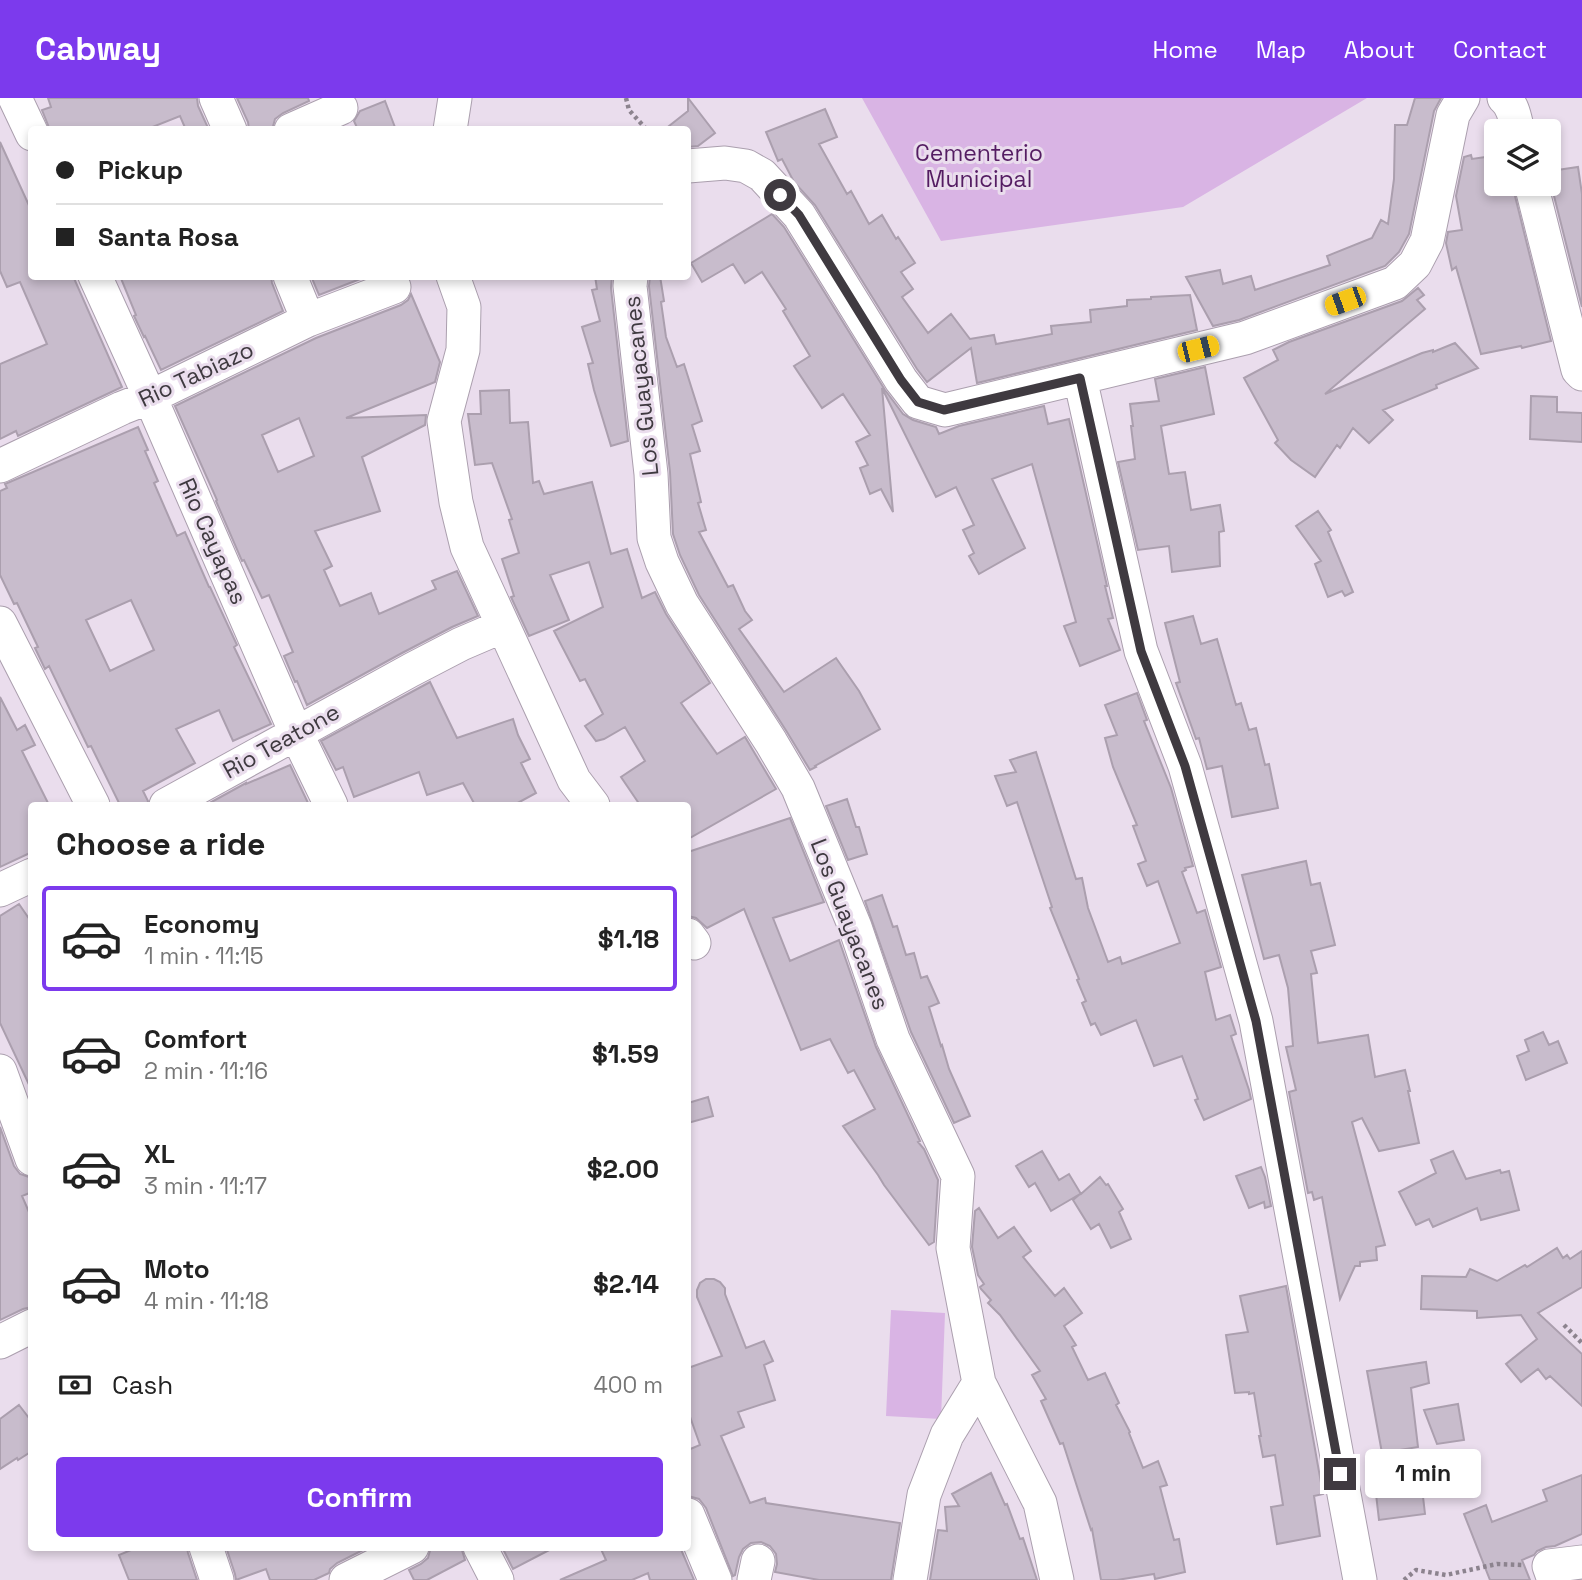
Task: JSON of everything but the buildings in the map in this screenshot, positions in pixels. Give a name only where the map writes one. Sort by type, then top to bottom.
[{"type":"street","points":[[15,98],[28,126]]},
{"type":"street","points":[[216,98],[228,126]]},
{"type":"street","points":[[451,126],[455,98]]},
{"type":"street","points":[[691,166],[725,163],[746,166],[762,175],[799,215],[901,380],[918,402],[944,410],[1245,338],[1395,283],[1415,264],[1427,241],[1453,115],[1463,98]]},
{"type":"street","points":[[1504,98],[1508,100],[1515,119]]},
{"type":"street","points":[[299,126],[341,108]]},
{"type":"street","points":[[1534,196],[1578,370],[1582,374]]},
{"type":"street","name":"Rio Cayapas","points":[[97,280],[296,733],[330,802]]},
{"type":"street","points":[[292,280],[308,320]]},
{"type":"street","points":[[454,280],[464,307],[463,350],[444,421],[467,547],[574,780],[591,802]]},
{"type":"street","name":"Los Guayacanes","points":[[631,280],[651,474],[654,538],[682,604],[798,788],[855,926],[893,1039],[958,1175],[953,1248],[979,1383],[1040,1503],[1057,1580]]},
{"type":"street","name":"Rio Tabiazo","points":[[0,466],[308,320],[394,287]]},
{"type":"street","points":[[1080,378],[1141,651],[1185,766],[1256,1021],[1360,1580]]},
{"type":"street","points":[[0,624],[91,802]]},
{"type":"street","name":"Rio Teatone","points":[[171,802],[451,649],[503,626]]},
{"type":"street","points":[[0,890],[28,876]]},
{"type":"street","points":[[0,1071],[28,1148]]},
{"type":"street","points":[[0,1342],[28,1328]]},
{"type":"street","points":[[910,1580],[924,1495],[947,1435],[979,1383]]},
{"type":"street","points":[[691,1522],[715,1580]]},
{"type":"street","points":[[206,1551],[217,1580]]},
{"type":"street","points":[[346,1580],[404,1551]]},
{"type":"street","points":[[482,1551],[497,1580]]},
{"type":"street","points":[[1551,1573],[1582,1562]]},
{"type":"path","points":[[626,98],[629,110],[644,126]]},
{"type":"path","points":[[1564,1325],[1582,1343]]},
{"type":"path","points":[[1404,1580],[1416,1570],[1446,1575],[1497,1564],[1551,1573]]},
{"type":"path","points":[[1439,1580],[1446,1575]]},
{"type":"green space","name":"Cementerio Municipal","points":[[862,98],[1367,98],[1183,207],[941,241]]},
{"type":"green space","points":[[891,1310],[945,1313],[941,1419],[886,1416]]},
{"type":"route","points":[[780,195],[799,215],[901,380],[918,402],[944,410],[1080,378],[1141,651],[1185,766],[1256,1021],[1340,1474]]}]
